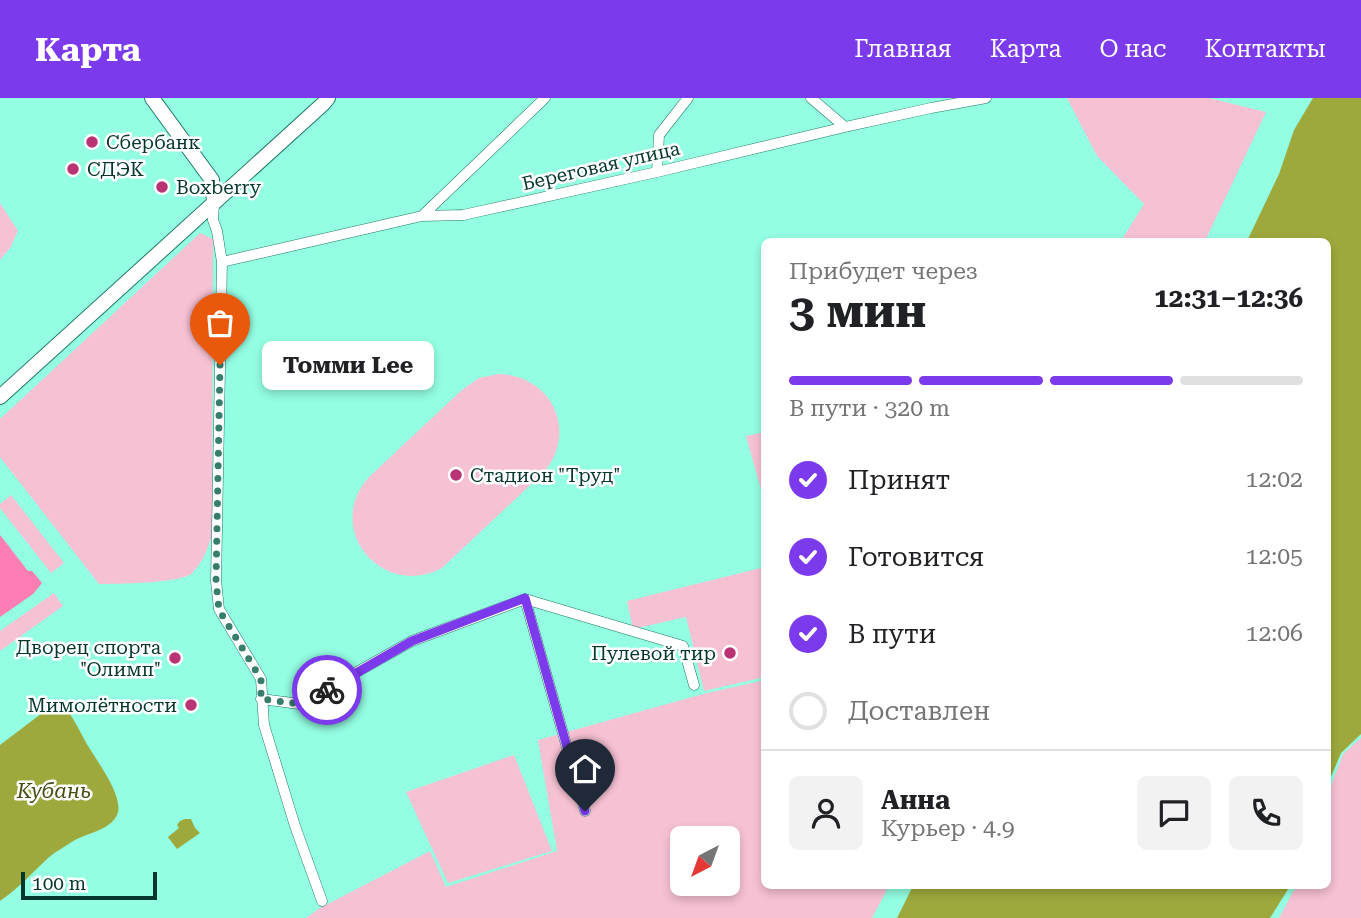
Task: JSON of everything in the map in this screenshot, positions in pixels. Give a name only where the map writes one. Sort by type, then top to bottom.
[{"type":"main road","points":[[152,98],[212,180],[215,202]]},
{"type":"main road","points":[[0,397],[328,98]]},
{"type":"street","points":[[422,216],[545,98]]},
{"type":"street","points":[[657,172],[659,135],[688,98]]},
{"type":"street","points":[[811,98],[845,127]]},
{"type":"street","points":[[931,108],[937,98]]},
{"type":"street","name":"Береговая улица","points":[[222,262],[422,216],[463,215],[845,127],[986,98]]},
{"type":"street","points":[[215,202],[212,220],[217,231],[222,262],[217,593],[219,610],[261,679],[264,725],[321,901]]},
{"type":"street","points":[[261,699],[300,704],[412,641],[525,598],[683,646],[694,685]]},
{"type":"street","points":[[525,598],[585,811]]},
{"type":"shaded area","points":[[1067,98],[1209,98],[1266,112],[1206,238],[1123,238],[1144,204],[1097,156]]},
{"type":"shaded area","points":[[0,203],[18,231],[10,248],[0,260]]},
{"type":"shaded area","points":[[200,233],[213,239],[212,536],[198,566],[185,577],[99,584],[0,457],[0,419]]},
{"type":"shaded area","name":"Стадион \"Труд\"","points":[[498,374],[517,377],[533,384],[554,408],[559,424],[559,440],[554,457],[543,473],[442,568],[419,575],[398,574],[380,567],[365,554],[356,537],[352,517],[356,497],[369,477],[463,389],[479,378]]},
{"type":"shaded area","points":[[761,433],[761,490],[746,436]]},
{"type":"shaded area","points":[[11,495],[64,563],[51,573],[0,508],[0,504]]},
{"type":"shaded area","points":[[0,535],[28,571],[32,571],[42,583],[33,594],[0,617]]},
{"type":"shaded area","name":"Пулевой тир","points":[[761,568],[761,678],[704,691],[686,617],[633,629],[627,601]]},
{"type":"shaded area","points":[[54,593],[63,606],[0,651],[0,631]]},
{"type":"shaded area","points":[[761,681],[761,889],[887,889],[872,918],[306,918],[320,908],[430,851],[446,887],[557,851],[538,740],[703,694]]},
{"type":"shaded area","points":[[1361,738],[1361,918],[1279,918],[1294,889],[1331,889],[1331,786],[1343,754]]},
{"type":"shaded area","points":[[514,755],[552,851],[448,883],[406,792]]},
{"type":"water","points":[[1313,98],[1361,98],[1361,734],[1341,753],[1331,777],[1331,238],[1248,238],[1279,174],[1294,130]]},
{"type":"water","name":"Кубань","points":[[58,701],[71,715],[109,780],[117,797],[118,812],[111,823],[51,855],[0,901],[0,745]]},
{"type":"water","points":[[191,819],[200,833],[177,849],[168,837],[179,828],[177,825],[180,821]]},
{"type":"water","points":[[912,889],[1288,889],[1270,918],[897,918]]},
{"type":"way so far","points":[[220,365],[216,581],[219,610],[261,679],[261,699],[300,704],[327,690]]},
{"type":"place","name":"Сбербанк","points":[[92,142]]},
{"type":"place","name":"СДЭК","points":[[73,169]]},
{"type":"place","name":"Boxberry","points":[[162,187]]},
{"type":"place","name":"Томми Lee","points":[[220,365]]},
{"type":"place","name":"Стадион \"Труд\"","points":[[456,475]]},
{"type":"place","name":"Пулевой тир","points":[[730,653]]},
{"type":"place","name":"Дворец спорта \"Олимп\"","points":[[175,658]]},
{"type":"place","name":"Мимолётности","points":[[191,705]]},
{"type":"route","points":[[327,690],[412,641],[525,598],[585,811]]}]
